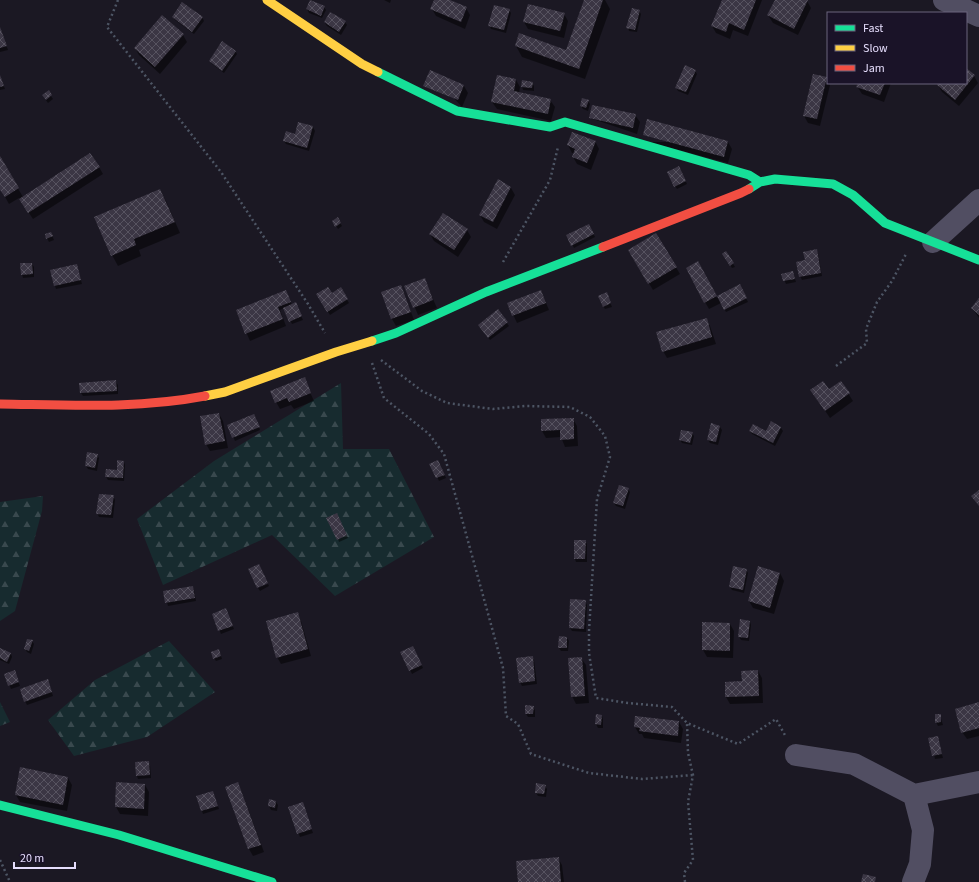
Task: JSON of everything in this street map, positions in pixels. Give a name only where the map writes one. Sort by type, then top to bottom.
[{"type":"street","points":[[267,0],[362,64],[456,111],[550,127],[565,122],[749,175],[760,182]]},
{"type":"street","points":[[944,0],[979,16]]},
{"type":"street","points":[[0,404],[115,406],[184,400],[225,392],[336,352],[396,334],[486,292],[741,193],[760,182],[775,179],[833,184],[853,195],[885,223],[979,260]]},
{"type":"street","points":[[924,239],[979,200]]},
{"type":"street","points":[[796,755],[854,764],[914,795],[979,782]]},
{"type":"street","points":[[913,882],[920,864],[923,830],[914,795]]},
{"type":"street","points":[[0,805],[118,835],[272,882]]},
{"type":"path","points":[[118,0],[107,26],[221,172],[308,304],[336,352]]},
{"type":"path","points":[[486,292],[550,180],[558,144],[565,122]]},
{"type":"path","points":[[836,366],[867,343],[866,329],[878,302],[892,280],[924,239]]},
{"type":"path","points":[[371,358],[372,366],[384,398],[429,434],[444,454],[503,668],[506,716],[518,724],[531,754],[589,773],[642,779],[693,775]]},
{"type":"path","points":[[380,360],[422,391],[447,404],[493,409],[525,406],[570,407],[590,417],[605,436],[610,457],[597,499],[592,564],[589,653],[596,698],[628,703],[672,707],[687,723],[738,744],[776,719],[796,755]]},
{"type":"path","points":[[685,882],[684,873],[693,860],[688,802],[693,775],[688,753],[687,723]]},
{"type":"path","points":[[0,860],[10,882]]},
{"type":"green space","points":[[341,383],[343,449],[389,449],[434,537],[335,596],[272,535],[163,585],[137,519],[214,461]]},
{"type":"green space","points":[[43,496],[42,511],[15,611],[0,621],[0,502]]},
{"type":"green space","points":[[169,641],[215,692],[147,737],[74,756],[48,720],[95,680]]},
{"type":"green space","points":[[0,702],[10,722],[0,726]]},
{"type":"building","points":[[310,0],[325,6],[321,16],[306,9]]},
{"type":"building","points":[[434,0],[450,0],[467,7],[461,22],[430,9]]},
{"type":"building","points":[[584,0],[603,0],[579,69],[515,46],[519,33],[566,50]]},
{"type":"building","points":[[722,0],[756,0],[744,30],[729,23],[726,32],[711,26]]},
{"type":"building","points":[[775,0],[808,0],[794,29],[767,15]]},
{"type":"building","points":[[182,2],[203,17],[192,32],[172,17]]},
{"type":"building","points":[[528,4],[565,13],[560,31],[523,22]]},
{"type":"building","points":[[494,5],[510,9],[504,30],[488,26]]},
{"type":"building","points":[[632,8],[640,10],[635,30],[626,28]]},
{"type":"building","points":[[330,12],[346,21],[339,32],[324,22]]},
{"type":"building","points":[[162,15],[184,34],[155,67],[134,48]]},
{"type":"building","points":[[0,27],[7,46],[0,48]]},
{"type":"building","points":[[222,41],[236,51],[222,71],[209,61]]},
{"type":"building","points":[[685,65],[696,70],[686,92],[675,88]]},
{"type":"building","points":[[967,69],[975,75],[955,100],[937,85],[967,84]]},
{"type":"building","points":[[430,70],[464,85],[458,100],[423,86]]},
{"type":"building","points":[[813,74],[827,77],[817,119],[803,116]]},
{"type":"building","points":[[0,75],[4,86],[0,87]]},
{"type":"building","points":[[497,75],[516,79],[514,91],[551,99],[548,114],[491,102]]},
{"type":"building","points":[[522,80],[533,82],[532,88],[521,87]]},
{"type":"building","points":[[858,84],[885,84],[880,95],[856,87]]},
{"type":"building","points":[[49,90],[52,95],[46,100],[42,95]]},
{"type":"building","points":[[582,98],[589,100],[586,108],[580,106]]},
{"type":"building","points":[[592,105],[636,114],[633,128],[589,118]]},
{"type":"building","points":[[647,119],[728,141],[724,157],[643,135]]},
{"type":"building","points":[[298,122],[313,126],[307,148],[283,141],[286,131],[295,134]]},
{"type":"building","points":[[572,132],[596,141],[587,163],[572,157],[575,149],[567,145]]},
{"type":"building","points":[[90,153],[100,167],[28,213],[19,199]]},
{"type":"building","points":[[0,156],[19,188],[5,197],[0,190]]},
{"type":"building","points":[[679,166],[686,181],[674,187],[667,172]]},
{"type":"building","points":[[498,179],[511,187],[493,222],[479,215]]},
{"type":"building","points":[[160,189],[175,222],[134,239],[136,245],[111,256],[94,217]]},
{"type":"building","points":[[443,213],[468,229],[454,250],[429,234]]},
{"type":"building","points":[[338,217],[341,223],[335,227],[332,221]]},
{"type":"building","points":[[589,224],[594,234],[571,246],[566,235]]},
{"type":"building","points":[[51,232],[53,236],[46,239],[45,234]]},
{"type":"building","points":[[656,233],[677,267],[648,284],[628,250]]},
{"type":"building","points":[[817,249],[821,273],[799,277],[796,262],[805,260],[803,252]]},
{"type":"building","points":[[726,251],[734,263],[730,266],[722,254]]},
{"type":"building","points":[[698,261],[717,296],[704,303],[686,268]]},
{"type":"building","points":[[20,263],[32,263],[33,274],[21,275]]},
{"type":"building","points":[[77,264],[81,280],[54,286],[50,270]]},
{"type":"building","points":[[793,271],[795,279],[783,281],[781,274]]},
{"type":"building","points":[[425,278],[433,300],[413,308],[404,286]]},
{"type":"building","points":[[740,284],[747,298],[724,310],[717,296]]},
{"type":"building","points":[[401,285],[411,312],[391,319],[381,292]]},
{"type":"building","points":[[328,287],[332,293],[341,287],[348,299],[327,312],[316,294]]},
{"type":"building","points":[[286,290],[291,302],[278,307],[283,319],[245,334],[236,310]]},
{"type":"building","points":[[541,290],[546,303],[512,316],[507,303]]},
{"type":"building","points":[[607,292],[611,303],[603,307],[598,296]]},
{"type":"building","points":[[979,298],[979,315],[971,308]]},
{"type":"building","points":[[296,302],[302,316],[289,322],[283,308]]},
{"type":"building","points":[[498,309],[508,322],[488,338],[478,325]]},
{"type":"building","points":[[707,318],[712,337],[662,352],[656,332]]},
{"type":"building","points":[[305,377],[311,393],[289,402],[287,398],[275,403],[270,391]]},
{"type":"building","points":[[116,380],[117,391],[80,393],[79,383]]},
{"type":"building","points":[[823,381],[829,389],[841,381],[850,393],[825,411],[810,390]]},
{"type":"building","points":[[219,413],[225,441],[205,445],[200,416]]},
{"type":"building","points":[[254,414],[260,427],[232,438],[227,425]]},
{"type":"building","points":[[574,418],[574,439],[560,440],[560,430],[541,431],[541,419]]},
{"type":"building","points":[[771,421],[781,427],[773,443],[749,431],[753,424],[766,431]]},
{"type":"building","points":[[711,423],[720,426],[716,442],[707,440]]},
{"type":"building","points":[[681,430],[693,432],[690,443],[679,440]]},
{"type":"building","points":[[87,452],[98,454],[95,468],[85,466]]},
{"type":"building","points":[[117,460],[124,461],[123,478],[105,477],[106,469],[117,470]]},
{"type":"building","points":[[438,460],[445,475],[436,478],[429,464]]},
{"type":"building","points":[[619,485],[629,488],[623,506],[613,503]]},
{"type":"building","points":[[979,490],[979,506],[971,496]]},
{"type":"building","points":[[99,494],[114,495],[111,515],[96,514]]},
{"type":"building","points":[[337,513],[347,535],[337,540],[326,518]]},
{"type":"building","points":[[574,540],[586,540],[585,559],[574,559]]},
{"type":"building","points":[[259,564],[268,583],[257,588],[248,569]]},
{"type":"building","points":[[733,566],[747,569],[743,590],[729,587]]},
{"type":"building","points":[[758,566],[780,573],[770,608],[748,601]]},
{"type":"building","points":[[193,586],[195,598],[165,603],[163,591]]},
{"type":"building","points":[[570,599],[586,600],[584,629],[569,628]]},
{"type":"building","points":[[226,608],[233,626],[218,631],[212,614]]},
{"type":"building","points":[[298,612],[308,649],[276,658],[266,621]]},
{"type":"building","points":[[740,619],[750,621],[748,638],[738,637]]},
{"type":"building","points":[[702,622],[730,623],[730,651],[702,650]]},
{"type":"building","points":[[559,636],[567,637],[567,648],[558,648]]},
{"type":"building","points":[[27,639],[33,640],[29,651],[24,649]]},
{"type":"building","points":[[413,646],[422,665],[409,671],[400,652]]},
{"type":"building","points":[[0,648],[11,653],[7,662],[0,658]]},
{"type":"building","points":[[219,649],[221,656],[213,659],[211,652]]},
{"type":"building","points":[[533,656],[535,681],[519,683],[516,658]]},
{"type":"building","points":[[582,657],[585,696],[571,697],[568,658]]},
{"type":"building","points":[[15,670],[19,682],[8,686],[4,674]]},
{"type":"building","points":[[758,670],[759,696],[725,697],[725,682],[742,681],[741,671]]},
{"type":"building","points":[[48,679],[52,692],[24,702],[20,689]]},
{"type":"building","points":[[979,702],[979,728],[961,733],[955,709]]},
{"type":"building","points":[[525,705],[534,706],[533,714],[525,714]]},
{"type":"building","points":[[596,714],[602,715],[601,725],[595,724]]},
{"type":"building","points":[[935,714],[941,714],[941,722],[935,723]]},
{"type":"building","points":[[635,716],[679,721],[678,736],[639,731],[640,728],[634,727]]},
{"type":"building","points":[[938,736],[942,754],[932,756],[928,738]]},
{"type":"building","points":[[149,761],[150,775],[136,776],[135,762]]},
{"type":"building","points":[[20,767],[68,777],[63,805],[15,795]]},
{"type":"building","points":[[116,782],[145,784],[144,809],[115,807]]},
{"type":"building","points":[[238,782],[261,845],[248,849],[225,787]]},
{"type":"building","points":[[536,783],[546,785],[544,794],[535,793]]},
{"type":"building","points":[[213,791],[218,806],[201,811],[196,796]]},
{"type":"building","points":[[269,799],[276,801],[275,808],[268,806]]},
{"type":"building","points":[[303,802],[312,829],[297,834],[288,807]]},
{"type":"building","points":[[559,857],[561,882],[518,882],[516,861]]},
{"type":"building","points":[[863,874],[876,877],[875,882],[861,882]]},
{"type":"traffic: fast","points":[[378,72],[457,111],[550,127],[565,122],[749,175],[760,182],[749,189]]},
{"type":"traffic: fast","points":[[760,182],[775,179],[833,184],[853,195],[885,223],[979,260]]},
{"type":"traffic: fast","points":[[372,341],[396,333],[486,292],[603,247]]},
{"type":"traffic: fast","points":[[0,805],[119,835],[272,882]]},
{"type":"traffic: slow","points":[[267,0],[362,64],[378,72]]},
{"type":"traffic: slow","points":[[205,396],[225,392],[336,352],[372,341]]},
{"type":"traffic: jam","points":[[603,247],[749,189]]},
{"type":"traffic: jam","points":[[0,404],[128,405],[205,396]]}]
